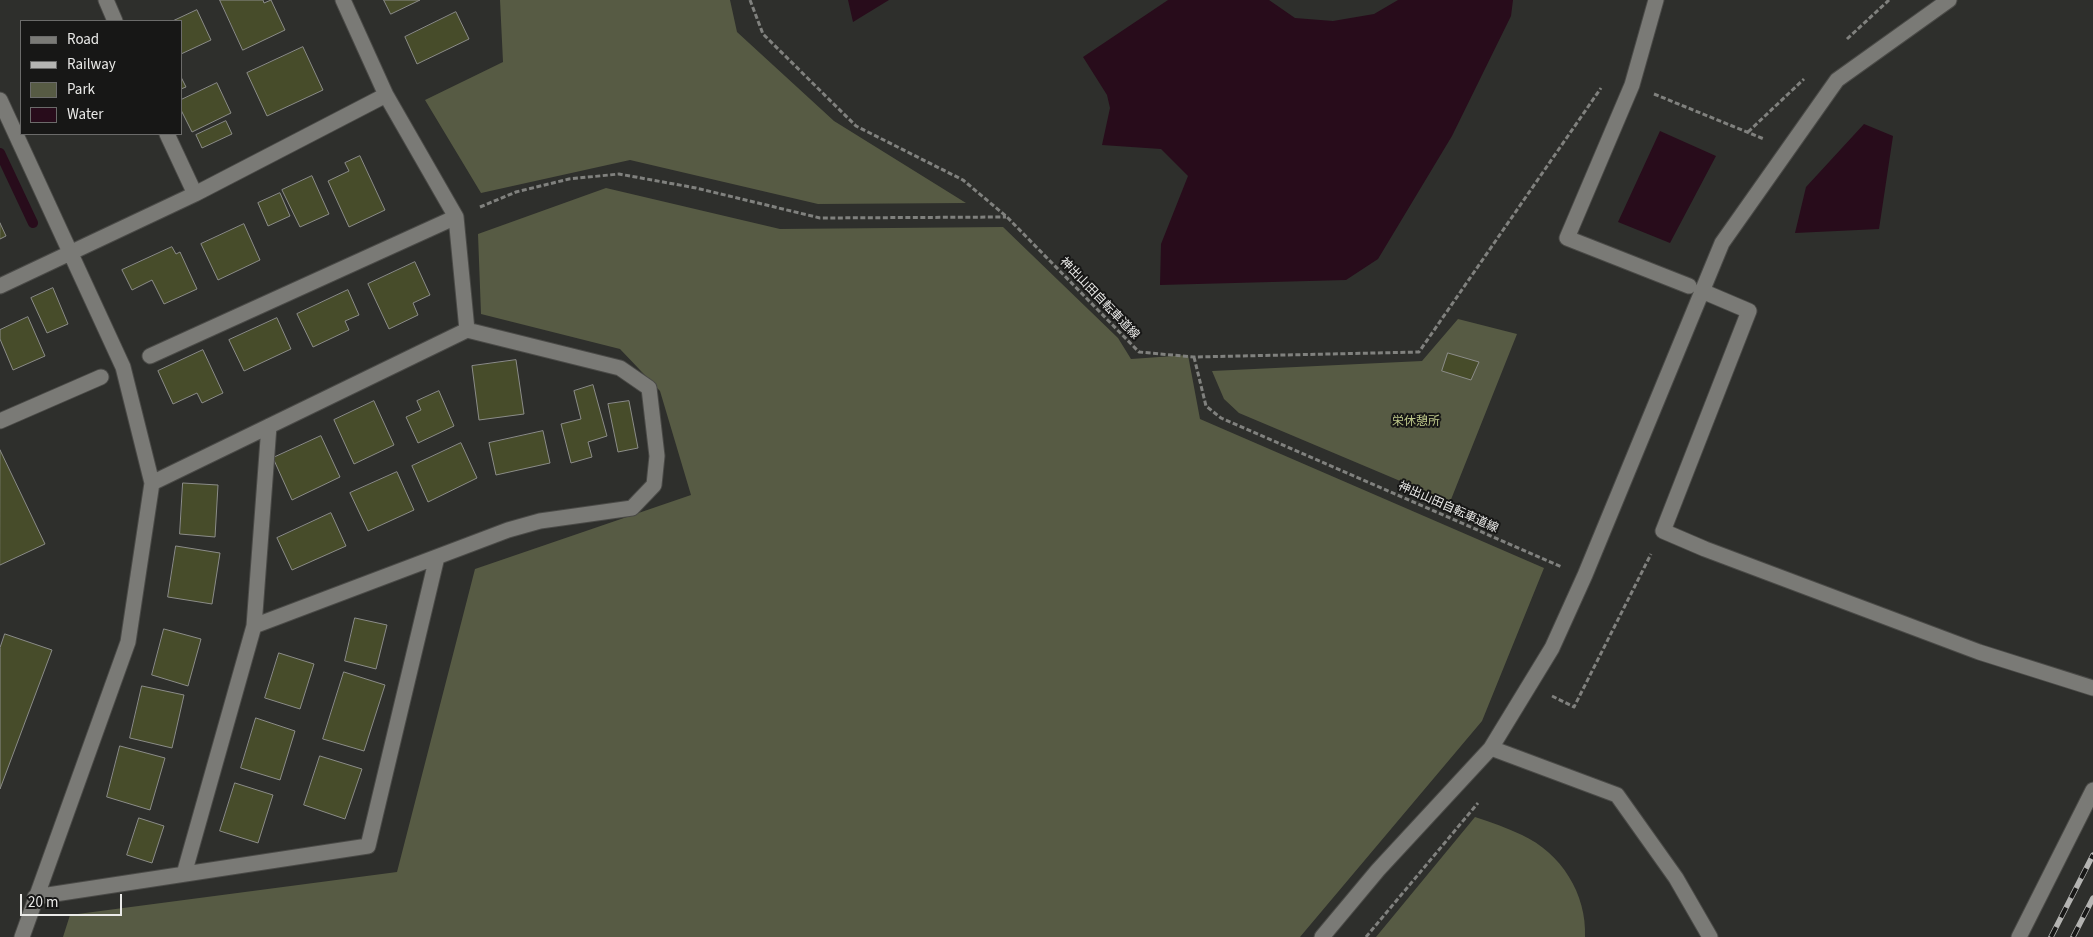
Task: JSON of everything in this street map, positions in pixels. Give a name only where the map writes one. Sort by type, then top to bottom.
[{"type":"street","points":[[106,0],[116,20]]},
{"type":"street","points":[[343,0],[386,96],[456,217],[467,330]]},
{"type":"street","points":[[1656,0],[1632,85],[1567,238],[1749,311],[1663,531],[1705,550],[1979,652],[2093,688]]},
{"type":"street","points":[[1322,937],[1378,870],[1491,748],[1552,648],[1602,534],[1696,289],[1722,243],[1837,80],[1949,0]]},
{"type":"street","points":[[0,286],[195,194],[386,96]]},
{"type":"street","points":[[0,100],[123,367],[152,483],[128,642],[22,937]]},
{"type":"street","points":[[167,135],[195,194]]},
{"type":"street","points":[[150,356],[456,217]]},
{"type":"street","points":[[152,483],[467,330],[620,368],[649,388],[657,456],[654,486],[632,508],[540,521],[437,557],[254,626]]},
{"type":"street","points":[[0,421],[101,377]]},
{"type":"street","points":[[184,874],[254,626],[269,426]]},
{"type":"street","points":[[35,897],[368,846],[437,557]]},
{"type":"street","points":[[1491,748],[1617,795],[1676,878],[1710,937]]},
{"type":"street","points":[[2018,937],[2093,790]]},
{"type":"path","name":"神出山田自転車道線","points":[[750,0],[763,34],[856,126],[963,180],[1007,217],[1138,352],[1194,357],[1206,406],[1221,418],[1558,565]]},
{"type":"path","points":[[1194,357],[1419,352],[1611,74],[1632,85],[1788,149]]},
{"type":"path","points":[[1748,132],[1771,109]]},
{"type":"path","points":[[456,217],[516,192],[569,178],[619,174],[696,188],[820,218],[1007,217]]},
{"type":"path","points":[[1552,696],[1574,707],[1663,531]]},
{"type":"green space","points":[[500,0],[730,0],[737,32],[834,121],[966,203],[818,204],[630,160],[481,193],[425,100],[503,62]]},
{"type":"green space","points":[[606,188],[780,229],[1003,227],[1118,338],[1131,359],[1188,355],[1200,419],[1544,568],[1482,721],[1300,937],[63,937],[70,915],[397,872],[475,569],[691,495],[660,391],[620,349],[481,314],[478,234]]},
{"type":"green space","name":"栄休憩所","points":[[1458,319],[1517,334],[1450,502],[1239,413],[1224,399],[1212,371],[1422,361]]},
{"type":"green space","points":[[1475,817],[1522,835],[1549,852],[1560,864],[1569,877],[1581,905],[1585,937],[1376,937]]},
{"type":"water","points":[[848,0],[889,0],[853,22]]},
{"type":"water","points":[[1168,0],[1269,0],[1295,18],[1333,21],[1374,14],[1398,0],[1513,0],[1511,16],[1452,136],[1378,259],[1346,280],[1160,285],[1161,244],[1188,176],[1161,149],[1102,145],[1110,108],[1107,95],[1083,57]]},
{"type":"water","points":[[1864,124],[1893,136],[1879,229],[1795,233],[1806,187]]},
{"type":"water","points":[[1660,131],[1716,156],[1670,243],[1618,222]]},
{"type":"building","points":[[220,0],[263,0],[264,3],[271,0],[285,30],[243,50]]},
{"type":"building","points":[[384,0],[420,0],[391,14]]},
{"type":"building","points":[[197,10],[211,40],[182,54],[182,20],[175,20]]},
{"type":"building","points":[[456,12],[469,39],[417,64],[405,37]]},
{"type":"building","points":[[303,47],[323,90],[267,116],[247,73]]},
{"type":"building","points":[[182,79],[186,87],[182,89]]},
{"type":"building","points":[[217,83],[231,113],[192,132],[182,112],[182,100]]},
{"type":"building","points":[[226,121],[232,134],[202,148],[196,135]]},
{"type":"building","points":[[360,156],[385,210],[349,227],[328,181],[349,171],[345,163]]},
{"type":"building","points":[[312,176],[329,214],[300,227],[282,190]]},
{"type":"building","points":[[280,193],[290,216],[268,226],[258,203]]},
{"type":"building","points":[[0,223],[6,236],[0,239]]},
{"type":"building","points":[[244,224],[260,260],[218,280],[201,244]]},
{"type":"building","points":[[172,247],[176,254],[180,252],[197,289],[164,304],[152,280],[132,290],[122,270]]},
{"type":"building","points":[[415,262],[430,295],[413,303],[418,315],[389,329],[368,284]]},
{"type":"building","points":[[53,288],[68,324],[47,333],[31,298]]},
{"type":"building","points":[[348,290],[359,315],[345,321],[349,330],[313,347],[297,314]]},
{"type":"building","points":[[28,317],[45,356],[13,370],[0,339],[0,330]]},
{"type":"building","points":[[277,318],[291,349],[244,371],[229,340]]},
{"type":"building","points":[[203,350],[223,393],[202,403],[197,393],[173,404],[158,371]]},
{"type":"building","points":[[1448,353],[1479,362],[1471,380],[1442,371]]},
{"type":"building","points":[[516,360],[524,414],[479,420],[472,366]]},
{"type":"building","points":[[593,385],[607,436],[588,442],[592,457],[571,463],[561,424],[581,419],[574,391]]},
{"type":"building","points":[[439,391],[454,426],[418,443],[406,417],[421,410],[417,401]]},
{"type":"building","points":[[374,401],[394,445],[354,464],[334,420]]},
{"type":"building","points":[[629,401],[638,448],[618,452],[608,404]]},
{"type":"building","points":[[543,431],[550,463],[496,475],[489,443]]},
{"type":"building","points":[[321,436],[340,477],[292,500],[273,458]]},
{"type":"building","points":[[461,443],[477,478],[428,502],[412,466]]},
{"type":"building","points":[[0,450],[45,544],[0,565]]},
{"type":"building","points":[[397,472],[414,510],[368,531],[350,493]]},
{"type":"building","points":[[183,483],[218,485],[215,537],[180,534]]},
{"type":"building","points":[[331,513],[346,546],[292,570],[277,538]]},
{"type":"building","points":[[176,546],[220,553],[212,604],[168,597]]},
{"type":"building","points":[[355,618],[387,625],[376,669],[345,661]]},
{"type":"building","points":[[164,629],[201,639],[188,686],[152,675]]},
{"type":"building","points":[[5,634],[52,650],[0,789],[0,648]]},
{"type":"building","points":[[279,653],[314,664],[300,709],[265,698]]},
{"type":"building","points":[[344,672],[385,685],[364,751],[323,739]]},
{"type":"building","points":[[142,686],[184,695],[172,748],[130,738]]},
{"type":"building","points":[[256,718],[295,731],[280,780],[241,768]]},
{"type":"building","points":[[120,746],[165,758],[150,810],[107,797]]},
{"type":"building","points":[[320,756],[362,769],[345,819],[304,805]]},
{"type":"building","points":[[235,783],[273,795],[258,843],[220,831]]},
{"type":"building","points":[[139,818],[164,826],[152,863],[127,855]]},
{"type":"waterway","points":[[0,153],[33,223]]},
{"type":"railway","points":[[2051,937],[2093,855]]},
{"type":"railway","points":[[2073,937],[2093,898]]}]
